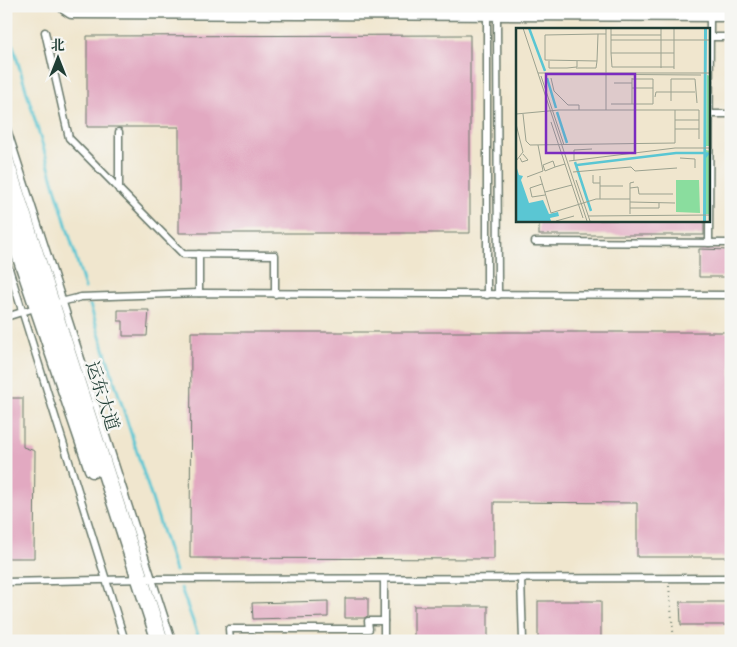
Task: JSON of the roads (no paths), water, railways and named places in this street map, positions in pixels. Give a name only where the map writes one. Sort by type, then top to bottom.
[{"type":"main road","points":[[66,6],[72,10],[710,9],[731,13]]},
{"type":"main road","name":"运东大道","points":[[6,163],[44,306]]},
{"type":"main road","name":"运东大道","points":[[6,213],[44,306],[141,580],[160,641]]},
{"type":"main road","name":"运东大道","points":[[141,580],[149,641]]},
{"type":"lane","points":[[488,295],[492,9]]},
{"type":"lane","points":[[492,9],[498,295]]},
{"type":"lane","points":[[710,9],[710,37],[731,37]]},
{"type":"lane","points":[[45,32],[68,138],[183,254],[274,255],[275,294]]},
{"type":"lane","points":[[710,114],[731,114]]},
{"type":"lane","points":[[6,126],[105,580],[125,641]]},
{"type":"lane","points":[[119,132],[120,190]]},
{"type":"lane","points":[[709,221],[709,243]]},
{"type":"lane","points":[[535,242],[731,243]]},
{"type":"lane","points":[[199,254],[199,293]]},
{"type":"lane","points":[[6,259],[44,306],[141,580],[172,641]]},
{"type":"lane","points":[[6,316],[90,296],[199,293],[731,295]]},
{"type":"lane","points":[[6,582],[731,578]]},
{"type":"lane","points":[[384,579],[384,641]]},
{"type":"lane","points":[[522,579],[523,641]]},
{"type":"lane","points":[[230,641],[229,629],[369,629],[368,621],[384,621]]},
{"type":"waterway","points":[[8,29],[85,288]]},
{"type":"waterway","points":[[90,305],[175,571]]},
{"type":"waterway","points":[[181,588],[200,641]]}]
